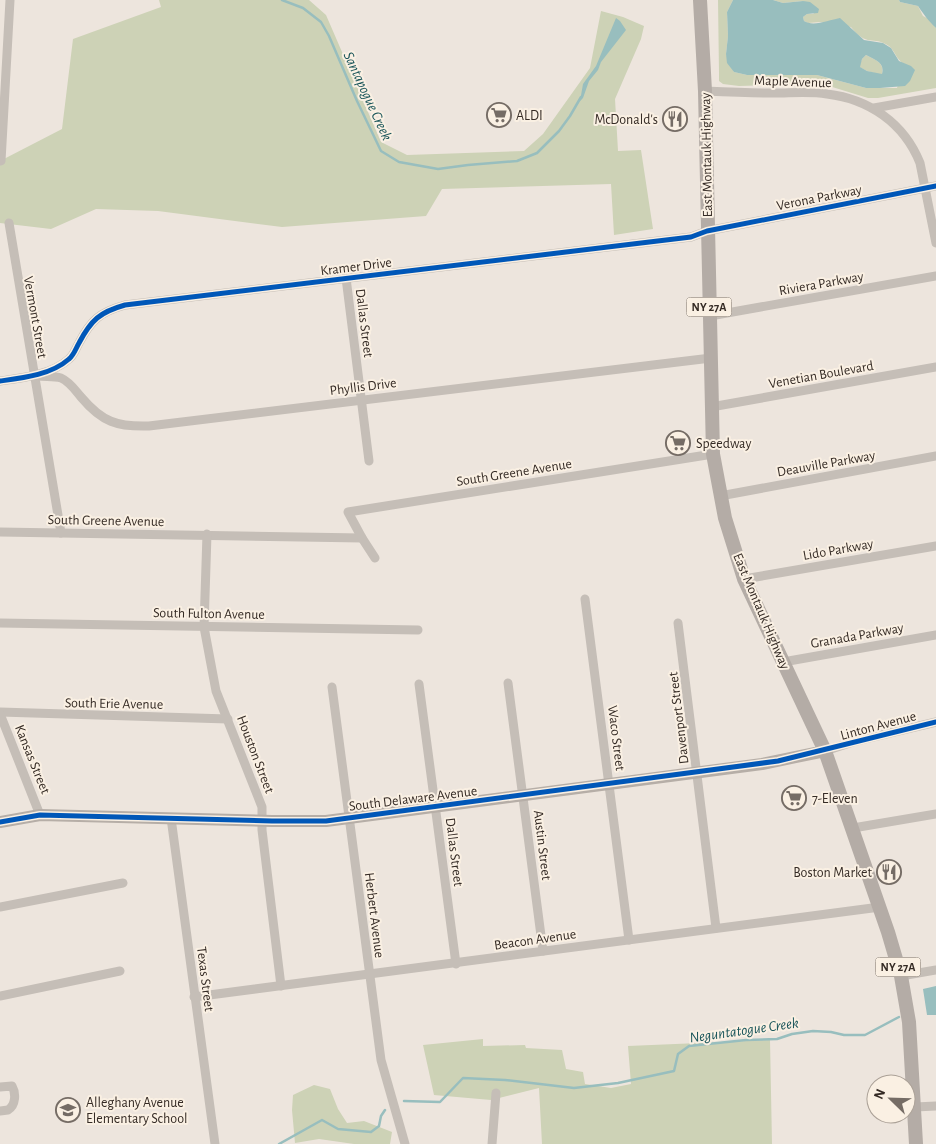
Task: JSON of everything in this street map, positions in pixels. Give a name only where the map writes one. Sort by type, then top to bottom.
[{"type":"main road","name":"East Montauk Highway","points":[[700,0],[705,91],[713,454],[724,518],[744,579],[825,751],[880,907],[901,976],[909,1022],[912,1074]]},
{"type":"main road","name":"East Montauk Highway","points":[[915,1124],[916,1144]]},
{"type":"street","points":[[1,161],[10,0]]},
{"type":"street","name":"Maple Avenue","points":[[705,91],[821,93],[840,96],[874,108],[893,123],[912,144],[920,163],[936,243]]},
{"type":"street","points":[[874,108],[936,97]]},
{"type":"street","name":"Verona Parkway","points":[[707,230],[936,186]]},
{"type":"street","name":"Vermont Street","points":[[8,223],[60,533]]},
{"type":"street","name":"Kramer Drive","points":[[35,376],[62,364],[71,357],[88,327],[97,317],[108,310],[125,306],[691,237],[707,230]]},
{"type":"street","name":"Riviera Parkway","points":[[710,316],[936,276]]},
{"type":"street","name":"Dallas Street","points":[[346,278],[368,461]]},
{"type":"street","name":"Phyllis Drive","points":[[35,376],[61,378],[73,386],[91,407],[102,416],[116,425],[132,427],[711,358]]},
{"type":"street","name":"Venetian Boulevard","points":[[711,407],[936,367]]},
{"type":"street","points":[[0,381],[35,376]]},
{"type":"street","name":"South Greene Avenue","points":[[375,558],[348,512],[713,454]]},
{"type":"street","name":"Deauville Parkway","points":[[720,496],[936,456]]},
{"type":"street","name":"South Greene Avenue","points":[[0,532],[362,538]]},
{"type":"street","name":"Houston Street","points":[[207,534],[204,627],[216,691],[262,807],[281,986]]},
{"type":"street","name":"Lido Parkway","points":[[744,579],[936,546]]},
{"type":"street","name":"Waco Street","points":[[585,600],[629,940]]},
{"type":"street","name":"South Fulton Avenue","points":[[0,623],[418,630]]},
{"type":"street","name":"Davenport Street","points":[[678,624],[716,928]]},
{"type":"street","name":"Granada Parkway","points":[[783,662],[936,635]]},
{"type":"street","name":"Austin Street","points":[[508,683],[543,951]]},
{"type":"street","name":"Dallas Street","points":[[419,684],[456,964]]},
{"type":"street","name":"Herbert Avenue","points":[[332,687],[381,1060],[405,1144]]},
{"type":"street","name":"South Erie Avenue","points":[[0,713],[228,719]]},
{"type":"street","name":"Kansas Street","points":[[0,713],[40,815]]},
{"type":"street","name":"Linton Avenue","points":[[825,751],[936,722]]},
{"type":"street","name":"South Delaware Avenue","points":[[0,822],[40,815],[262,821],[350,818],[778,761],[825,751]]},
{"type":"street","points":[[853,828],[936,814]]},
{"type":"street","name":"Texas Street","points":[[171,818],[215,1144]]},
{"type":"street","points":[[0,907],[123,883]]},
{"type":"street","name":"Beacon Avenue","points":[[194,997],[880,907]]},
{"type":"street","points":[[901,976],[936,970]]},
{"type":"street","points":[[0,996],[120,972]]},
{"type":"street","points":[[0,1087],[12,1086],[15,1093],[13,1105],[8,1110],[0,1111]]},
{"type":"street","points":[[492,1144],[496,1093]]},
{"type":"street","points":[[916,1107],[936,1106]]},
{"type":"green space","points":[[159,0],[309,0],[326,15],[381,142],[407,155],[524,151],[543,134],[590,68],[601,11],[623,17],[644,26],[641,39],[615,99],[618,151],[641,150],[653,229],[614,235],[611,184],[442,189],[426,216],[282,227],[158,211],[96,209],[51,229],[0,223],[0,161],[62,129],[73,39],[161,7]]},
{"type":"green space","points":[[718,0],[733,0],[727,12],[728,36],[726,54],[734,72],[747,75],[817,75],[866,88],[897,88],[904,64],[889,46],[879,41],[861,37],[851,27],[804,21],[803,17],[807,14],[814,14],[803,1],[783,3],[773,0],[899,0],[900,2],[918,6],[923,16],[929,19],[936,28],[936,88],[868,98],[829,86],[811,84],[739,86],[723,84],[719,81]]},
{"type":"green space","points":[[866,55],[881,64],[882,75],[859,67]]},
{"type":"green space","points":[[483,1039],[483,1046],[525,1045],[526,1048],[562,1050],[566,1069],[583,1072],[585,1084],[611,1088],[631,1084],[628,1046],[770,1040],[772,1144],[542,1144],[539,1088],[491,1100],[434,1095],[423,1045]]},
{"type":"green space","points":[[314,1085],[330,1089],[338,1109],[347,1123],[364,1121],[392,1132],[390,1144],[354,1144],[319,1139],[295,1143],[292,1110],[293,1095]]},
{"type":"water","points":[[733,0],[773,0],[783,3],[810,2],[819,9],[818,13],[807,14],[803,17],[804,21],[816,23],[840,18],[864,40],[883,43],[891,48],[899,61],[911,66],[915,70],[910,81],[905,86],[880,88],[866,88],[817,75],[747,75],[734,72],[727,63],[727,12]],"holes":[[[866,55],[881,64],[882,74],[867,71],[860,67],[862,59]]]},
{"type":"water","points":[[899,0],[936,0],[936,28],[918,6],[900,2]]},
{"type":"water","points":[[616,18],[626,30],[601,62],[598,70],[589,81],[583,98],[580,101],[583,84],[596,66]]},
{"type":"water","points":[[936,986],[936,1015],[927,1015],[923,989]]},
{"type":"waterway","name":"Santapogue Creek","points":[[282,0],[303,8],[321,22],[381,151],[399,162],[438,169],[517,161],[537,153],[559,131],[581,97]]},
{"type":"waterway","name":"Neguntatogue Creek","points":[[404,1101],[440,1102],[463,1078],[505,1080],[574,1088],[618,1083],[674,1071],[678,1054],[689,1046],[777,1039],[792,1034],[813,1031],[844,1035],[865,1035],[899,1017]]},
{"type":"waterway","name":"Neguntatogue Creek","points":[[279,1144],[322,1120],[338,1129],[371,1132],[379,1126],[381,1116],[385,1110]]},
{"type":"cycle path","points":[[0,381],[18,379],[54,369],[72,356],[83,335],[97,318],[125,305],[691,237],[707,231],[936,186]]},
{"type":"cycle path","points":[[0,822],[40,815],[326,821],[778,761],[936,722]]},
{"type":"place","name":"ALDI","points":[[499,115]]},
{"type":"place","name":"McDonald's","points":[[675,119]]},
{"type":"place","name":"Speedway","points":[[678,443]]},
{"type":"place","name":"7-Eleven","points":[[794,798]]},
{"type":"place","name":"Boston Market","points":[[889,872]]},
{"type":"place","name":"Alleghany Avenue Elementary School","points":[[68,1110]]}]
